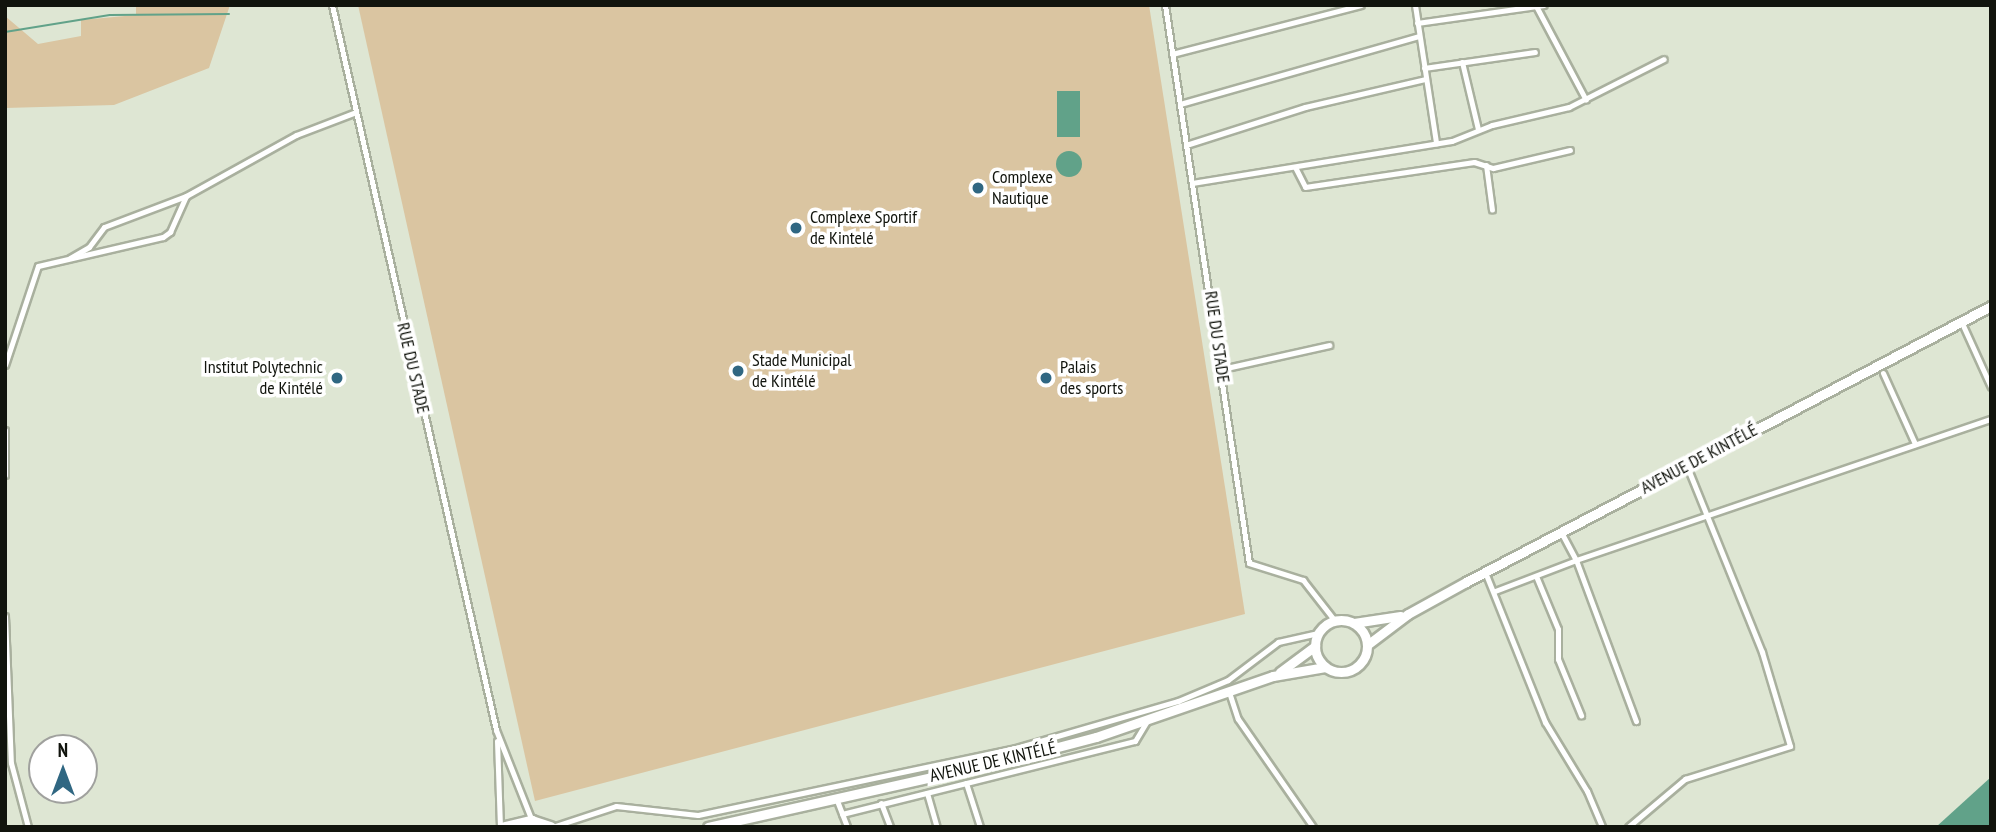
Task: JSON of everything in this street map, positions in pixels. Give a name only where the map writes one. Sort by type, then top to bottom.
[{"type":"highway","points":[[502,827],[531,821],[551,827]]},
{"type":"main road","name":"AVENUE DE KINTÉLÉ","points":[[708,827],[1016,758],[1148,719],[1273,676],[1325,667],[1344,673],[1353,670],[1366,655],[1367,645],[1408,614],[1991,306]]},
{"type":"main road","name":"AVENUE DE KINTÉLÉ","points":[[1335,621],[1354,623],[1408,614]]},
{"type":"main road","points":[[1325,667],[1315,646],[1318,633],[1335,621]]},
{"type":"main road","points":[[1354,623],[1367,645]]},
{"type":"main road","name":"AVENUE DE KINTÉLÉ","points":[[1273,676],[1315,646]]},
{"type":"street","name":"RUE DU STADE","points":[[332,5],[496,730],[531,821]]},
{"type":"street","name":"RUE DU STADE","points":[[1166,5],[1250,563],[1303,580],[1335,621]]},
{"type":"street","points":[[1172,54],[1361,5]]},
{"type":"street","points":[[1415,5],[1436,143]]},
{"type":"street","points":[[1417,23],[1544,5]]},
{"type":"street","points":[[1536,6],[1586,100]]},
{"type":"street","points":[[1180,104],[1419,36]]},
{"type":"street","points":[[1424,68],[1535,52]]},
{"type":"street","points":[[1192,183],[1436,143],[1586,100],[1664,59]]},
{"type":"street","points":[[1462,62],[1478,129]]},
{"type":"street","points":[[1186,145],[1305,107],[1425,79]]},
{"type":"street","points":[[70,258],[89,247],[104,227],[186,196],[296,135],[356,111]]},
{"type":"street","points":[[1295,167],[1305,187],[1474,162],[1498,167],[1570,150]]},
{"type":"street","points":[[1486,165],[1492,210]]},
{"type":"street","points":[[5,365],[38,266],[163,237],[170,232],[186,196]]},
{"type":"street","points":[[1961,321],[1991,387]]},
{"type":"street","points":[[1222,369],[1329,345]]},
{"type":"street","points":[[1883,373],[1915,444]]},
{"type":"street","points":[[1495,592],[1576,560],[1991,419]]},
{"type":"street","points":[[5,430],[5,475]]},
{"type":"street","points":[[1628,827],[1685,779],[1790,746],[1762,652],[1710,515],[1687,466]]},
{"type":"street","points":[[1561,531],[1576,560],[1636,720]]},
{"type":"street","points":[[1485,572],[1545,722],[1587,792],[1602,827]]},
{"type":"street","points":[[1536,576],[1558,629],[1558,659],[1581,715]]},
{"type":"street","points":[[5,616],[8,764],[29,827]]},
{"type":"street","points":[[551,827],[616,806],[698,815],[1016,748],[1178,701],[1228,680],[1278,642],[1318,633]]},
{"type":"street","points":[[1229,692],[1238,719],[1313,827]]},
{"type":"street","points":[[842,814],[1135,741],[1148,719]]},
{"type":"street","name":"RUE DU STADE","points":[[496,730],[502,827]]},
{"type":"street","points":[[966,783],[980,827]]},
{"type":"street","points":[[927,793],[937,827]]},
{"type":"street","points":[[836,797],[847,827]]},
{"type":"street","points":[[881,803],[890,827]]},
{"type":"shaded area","points":[[136,5],[230,5],[209,68],[114,105],[5,108],[5,16],[38,44],[81,36],[81,20],[136,15]]},
{"type":"shaded area","name":"Complexe Sportif de Kintelé","points":[[358,5],[1149,5],[1245,614],[535,801]]},
{"type":"shaded area","points":[[1057,91],[1080,91],[1080,137],[1057,137]]},
{"type":"shaded area","points":[[1069,151],[1078,155],[1082,164],[1078,173],[1069,177],[1060,173],[1056,164],[1060,155]]},
{"type":"shaded area","points":[[1991,777],[1991,827],[1936,827]]},
{"type":"waterway","points":[[5,32],[110,15],[229,14]]},
{"type":"place","name":"Complexe Nautique","points":[[978,188]]},
{"type":"place","name":"Complexe Sportif de Kintelé","points":[[796,228]]},
{"type":"place","name":"Stade Municipal de Kintélé","points":[[738,371]]},
{"type":"place","name":"Institut Polytechnic de Kintélé","points":[[337,378]]},
{"type":"place","name":"Palais des sports","points":[[1046,378]]}]
